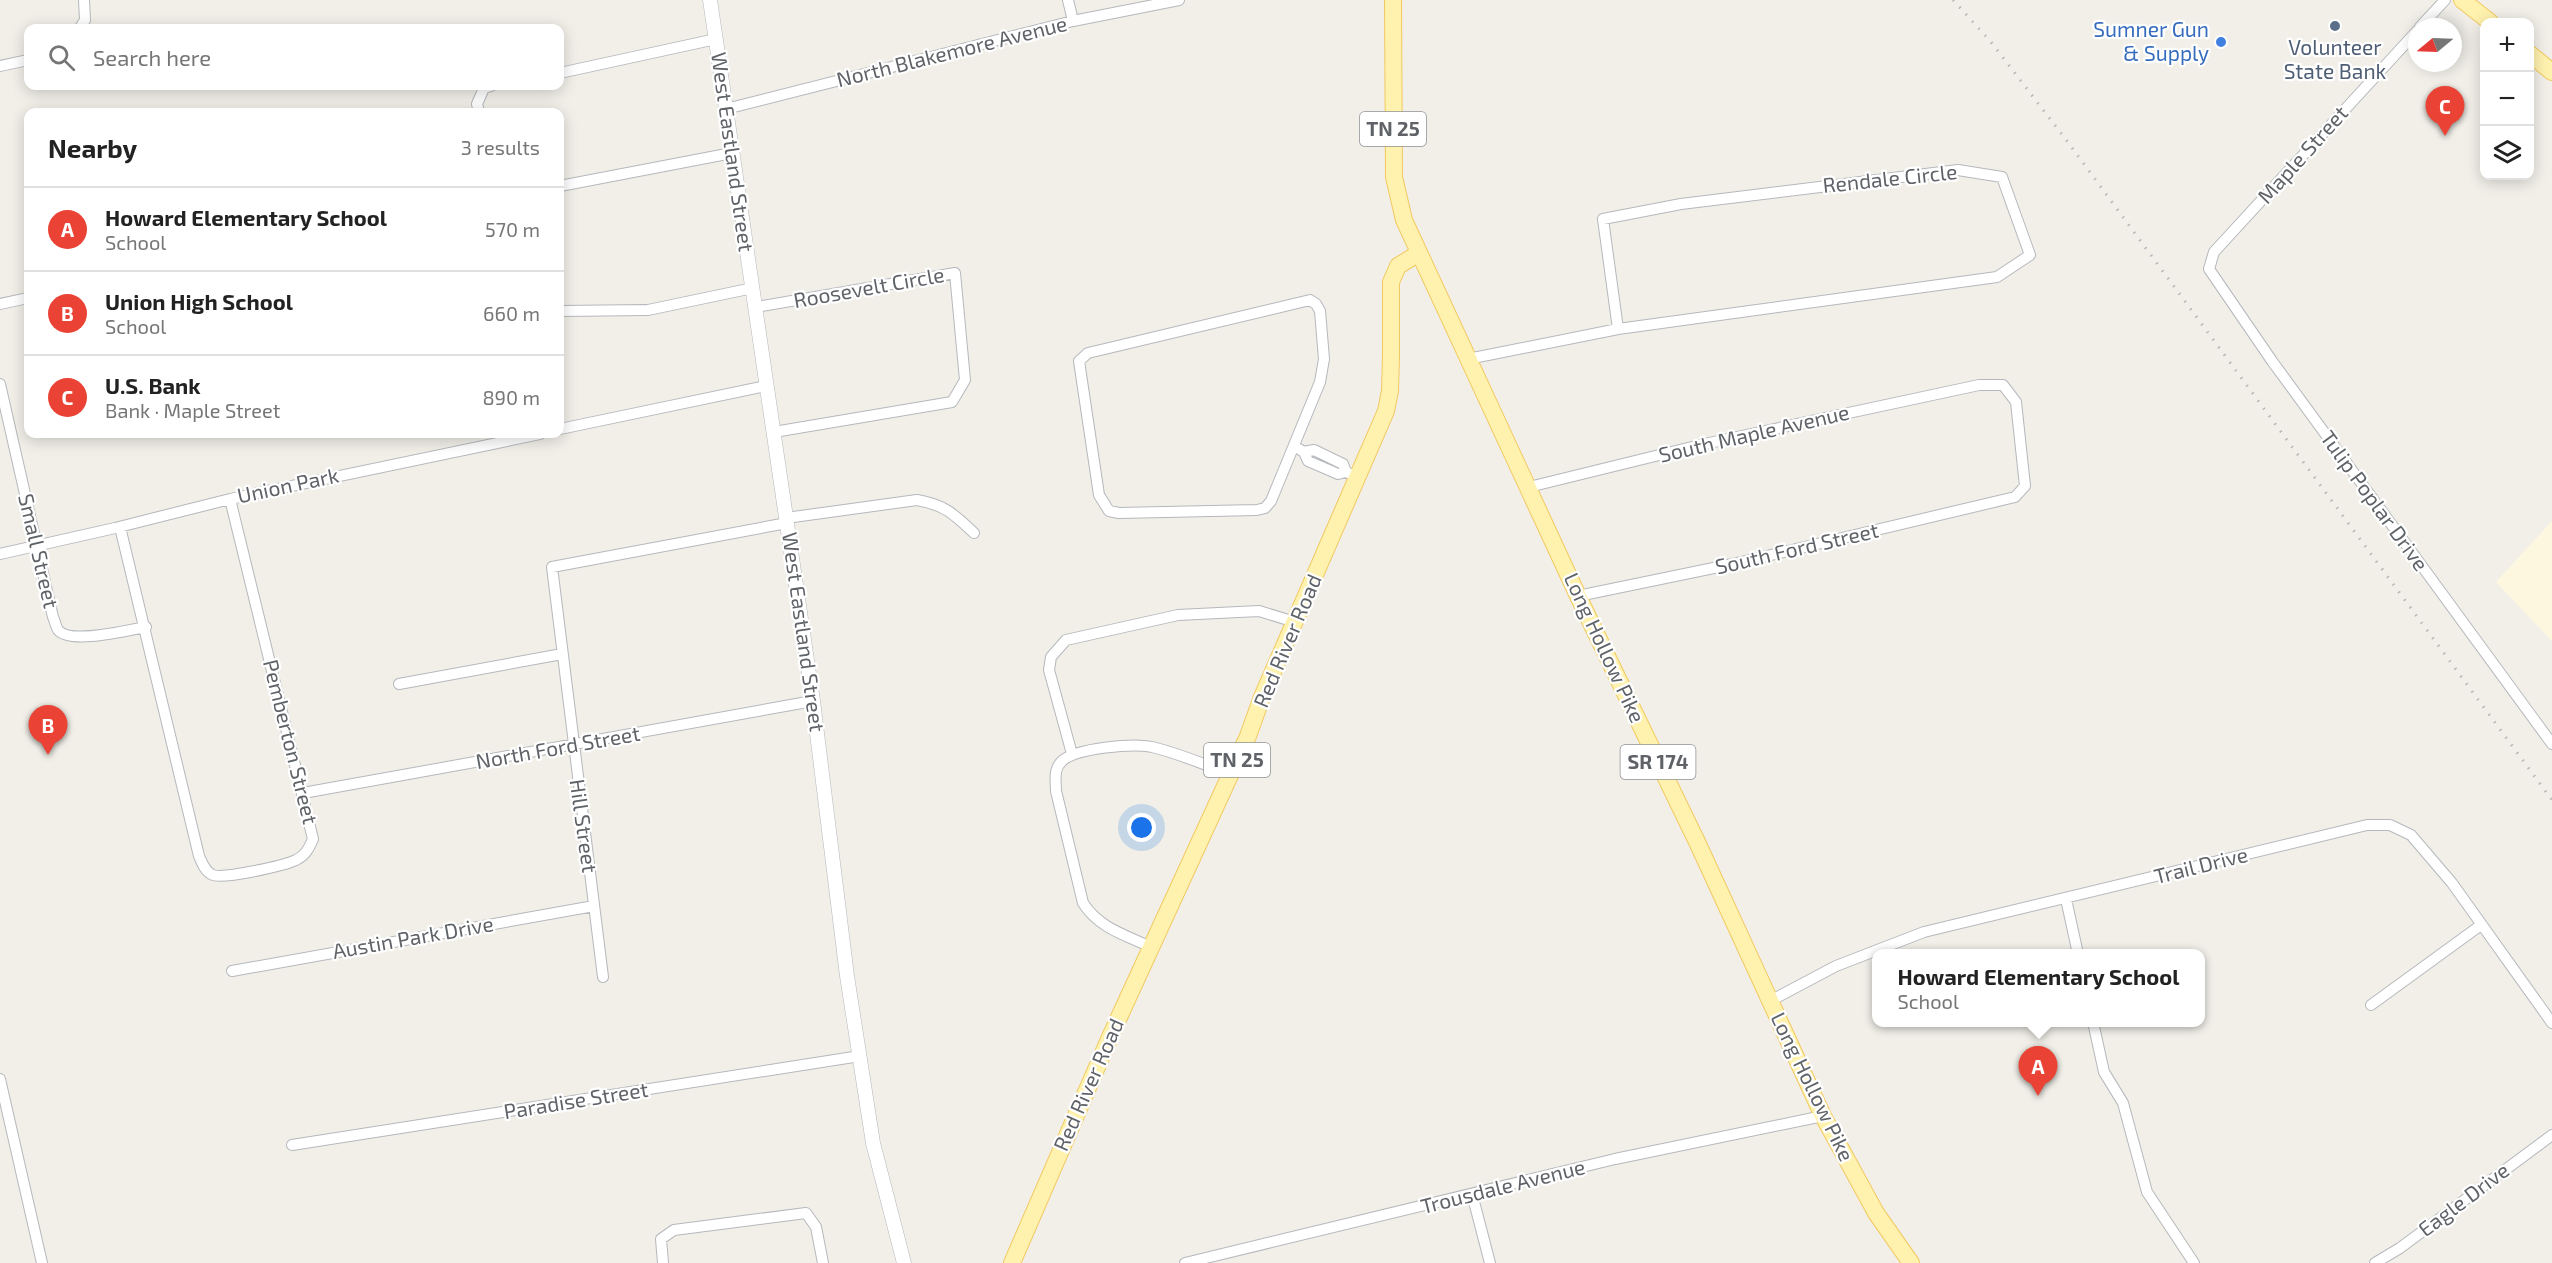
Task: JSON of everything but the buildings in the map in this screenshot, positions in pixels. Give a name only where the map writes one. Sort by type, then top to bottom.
[{"type":"main road","name":"TN 25","points":[[1393,0],[1394,177],[1404,220],[1419,254]]},
{"type":"main road","points":[[2462,0],[2485,18]]},
{"type":"main road","points":[[2534,58],[2552,72]]},
{"type":"main road","name":"Long Hollow Pike","points":[[1419,254],[1823,1116],[1876,1213],[1911,1263]]},
{"type":"main road","name":"Red River Road","points":[[1012,1263],[1151,947],[1231,774],[1295,622],[1352,475],[1386,411],[1390,391],[1391,282],[1398,266],[1419,254]]},
{"type":"street","points":[[82,24],[85,20],[84,0]]},
{"type":"street","name":"West Eastland Street","points":[[710,0],[813,702],[845,964],[878,1166],[904,1263]]},
{"type":"street","points":[[1068,0],[1073,21]]},
{"type":"street","name":"North Blakemore Avenue","points":[[726,109],[1073,21],[1179,0]]},
{"type":"street","points":[[2428,18],[2445,0]]},
{"type":"street","points":[[564,72],[716,39]]},
{"type":"street","name":"Maple Street","points":[[2214,252],[2408,40]]},
{"type":"street","points":[[0,66],[24,61]]},
{"type":"street","points":[[478,108],[477,104],[483,90]]},
{"type":"street","points":[[564,185],[732,153]]},
{"type":"street","name":"Rendale Circle","points":[[1468,358],[1618,329],[1997,277],[2030,255],[2002,177],[1958,170],[1628,213],[1603,219],[1618,329]]},
{"type":"street","name":"Tulip Poplar Drive","points":[[2214,252],[2209,269],[2219,285],[2272,362],[2552,744]]},
{"type":"street","name":"Roosevelt Circle","points":[[756,307],[955,273],[965,380],[952,402],[774,432]]},
{"type":"street","points":[[564,311],[648,310],[753,288]]},
{"type":"street","points":[[0,304],[24,299]]},
{"type":"street","points":[[1310,300],[1320,311],[1324,359],[1320,382],[1293,447],[1265,508],[1119,513],[1109,511],[1099,495],[1079,362],[1088,353],[1310,300]]},
{"type":"street","name":"Small Street","points":[[0,384],[58,631],[69,637],[81,637],[146,627]]},
{"type":"street","name":"South Maple Avenue","points":[[1529,487],[1701,445],[1979,385],[2003,385],[2016,402],[2025,486],[2015,497]]},
{"type":"street","points":[[564,428],[766,386]]},
{"type":"street","name":"Union Park","points":[[0,554],[230,499],[521,438]]},
{"type":"street","points":[[1293,447],[1304,452],[1314,450],[1324,454],[1343,464],[1352,475]]},
{"type":"street","name":"South Ford Street","points":[[1578,596],[1733,564],[2015,497]]},
{"type":"street","name":"Pemberton Street","points":[[120,527],[146,627],[199,856],[204,867],[212,875],[221,876],[261,870],[297,860],[309,851],[313,839],[230,499]]},
{"type":"street","points":[[787,521],[917,500],[935,503],[952,511],[974,533]]},
{"type":"street","name":"Hill Street","points":[[603,977],[552,567],[787,521]]},
{"type":"street","points":[[1072,754],[1049,670],[1051,657],[1066,640],[1178,615],[1205,612],[1258,611],[1295,622]]},
{"type":"street","points":[[399,684],[562,654]]},
{"type":"street","name":"North Ford Street","points":[[303,794],[813,702]]},
{"type":"street","points":[[1151,947],[1108,928],[1092,917],[1083,903],[1056,791],[1055,773],[1060,762],[1072,754],[1122,746],[1150,747],[1231,774]]},
{"type":"street","name":"Trail Drive","points":[[1880,949],[1924,932],[2367,825],[2390,825],[2411,835],[2452,883],[2552,1023]]},
{"type":"street","points":[[2066,899],[2077,949]]},
{"type":"street","name":"Austin Park Drive","points":[[232,971],[594,906]]},
{"type":"street","points":[[2371,1005],[2481,925]]},
{"type":"street","name":"Trail Drive","points":[[1770,1001],[1836,966],[1872,952]]},
{"type":"street","points":[[2094,1027],[2104,1072],[2123,1103],[2147,1192],[2194,1263]]},
{"type":"street","name":"Paradise Street","points":[[292,1145],[860,1056]]},
{"type":"street","points":[[0,1079],[42,1263]]},
{"type":"street","name":"Trousdale Avenue","points":[[1185,1263],[1615,1159],[1823,1116]]},
{"type":"street","name":"Eagle Drive","points":[[2376,1263],[2400,1248],[2552,1135]]},
{"type":"street","points":[[1472,1194],[1490,1263]]},
{"type":"street","points":[[663,1263],[661,1239],[674,1230],[806,1213],[816,1227],[823,1263]]},
{"type":"shaded area","points":[[2552,521],[2552,641],[2496,582]]},
{"type":"railway","points":[[1953,0],[1991,42],[2067,141],[2552,800]]},
{"type":"place","name":"Volunteer State Bank","points":[[2335,26]]},
{"type":"place","name":"Sumner Gun & Supply","points":[[2221,42]]},
{"type":"place","name":"U.S. Bank","points":[[2445,136]]},
{"type":"place","name":"Union High School","points":[[48,755]]},
{"type":"place","name":"Howard Elementary School","points":[[2038,1096]]}]
